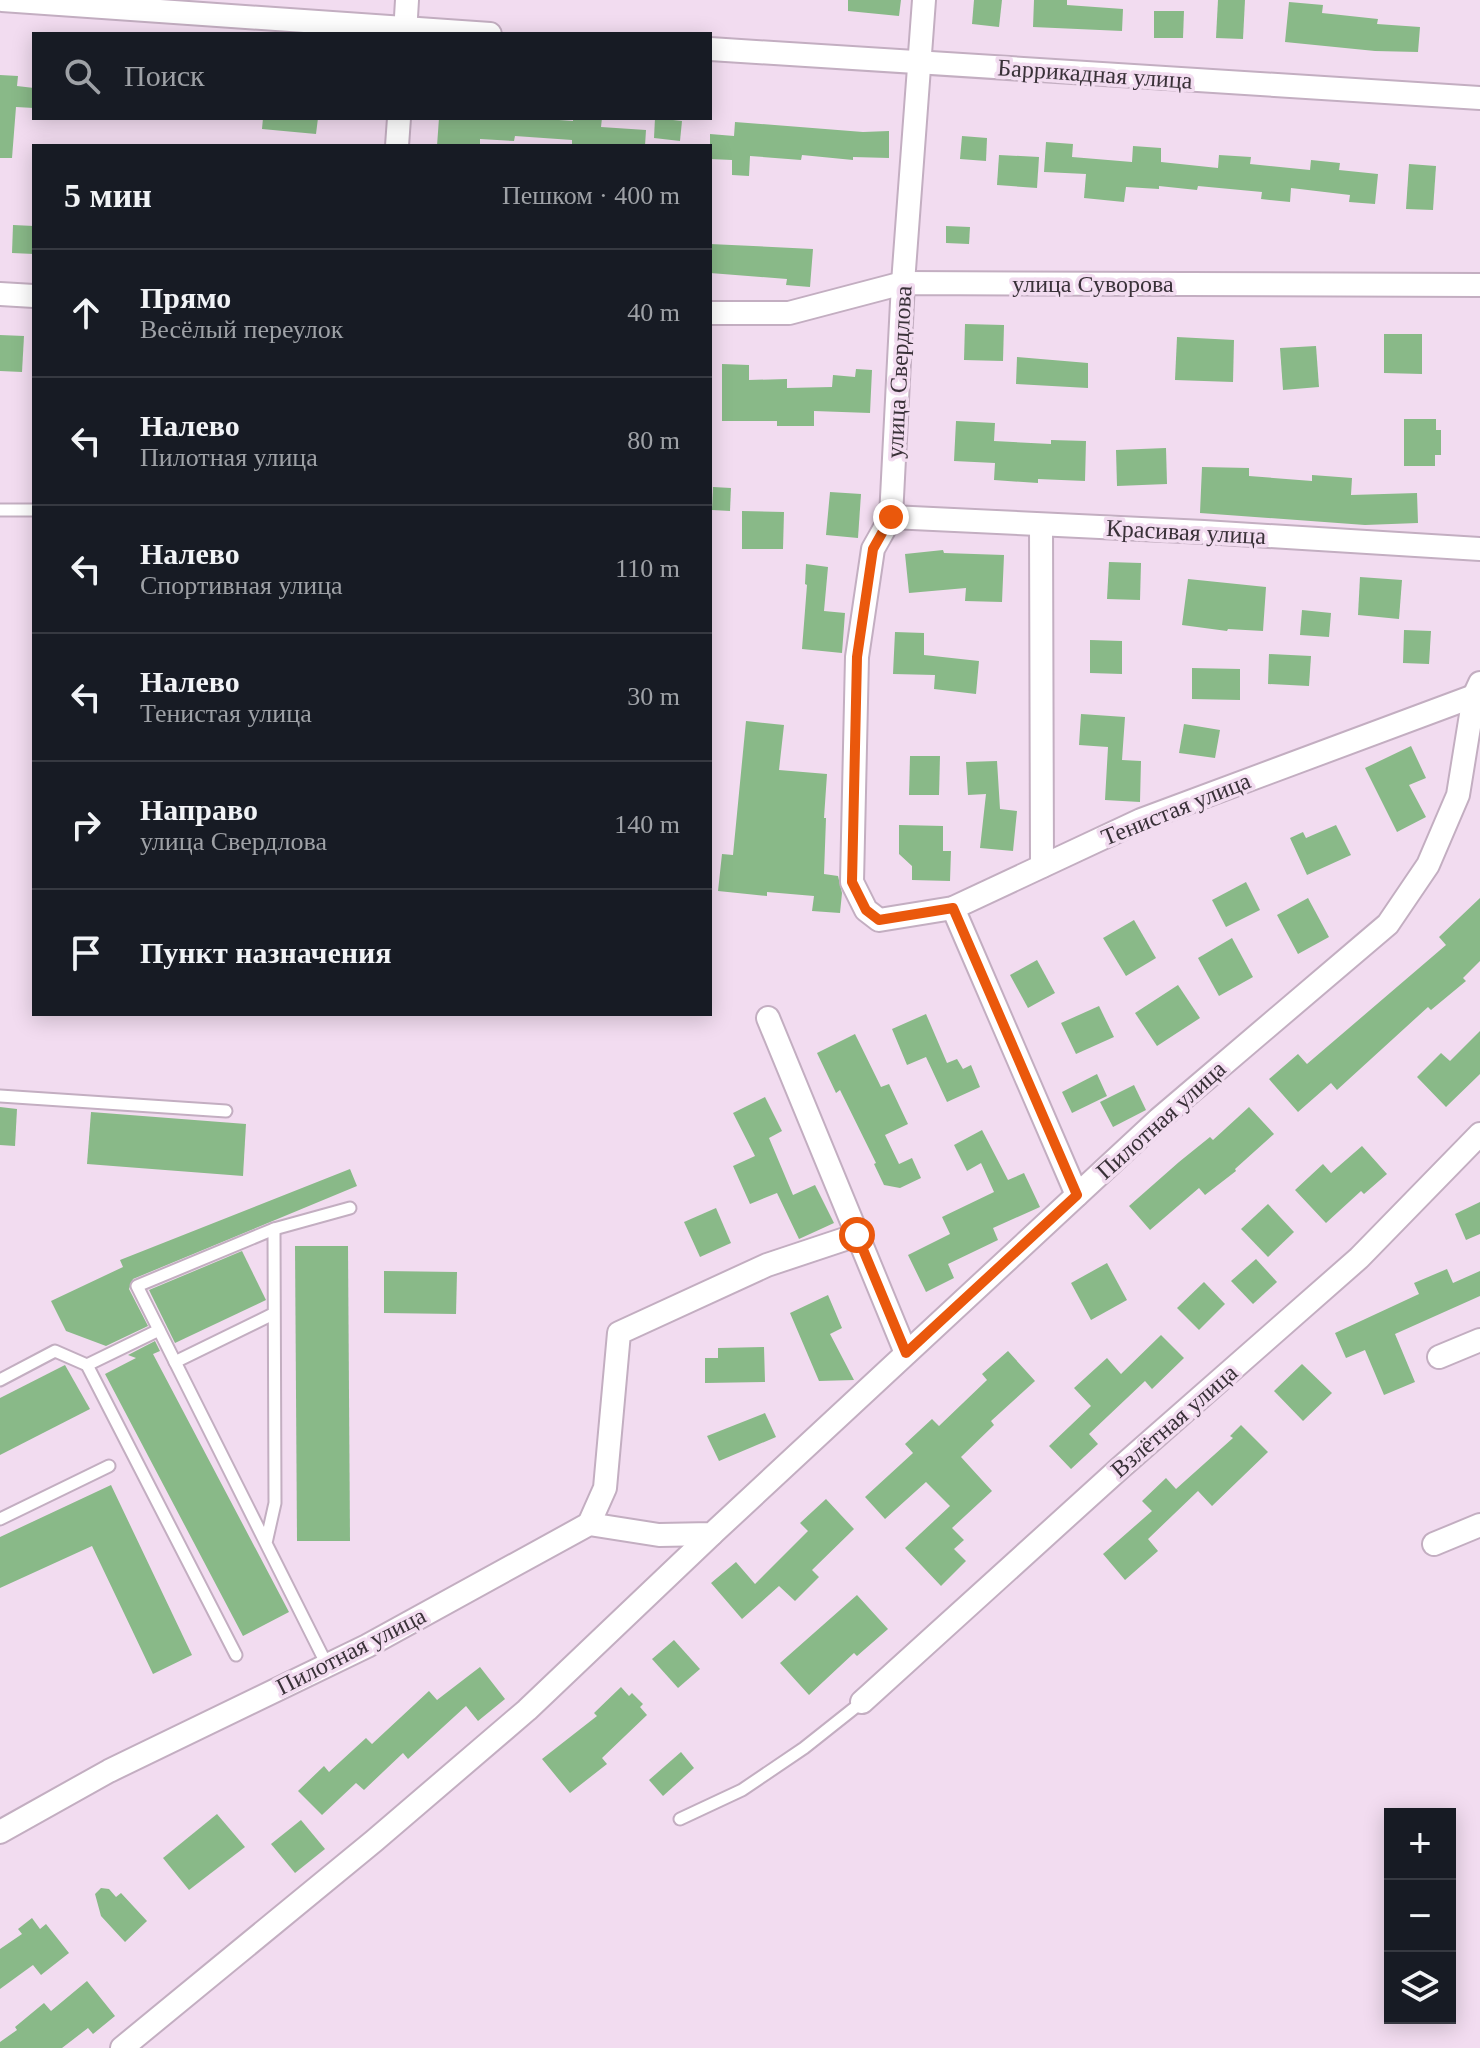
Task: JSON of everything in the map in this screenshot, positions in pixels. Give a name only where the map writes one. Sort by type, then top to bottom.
[{"type":"street","points":[[2,0],[179,6],[433,32]]},
{"type":"street","points":[[405,31],[407,0]]},
{"type":"street","name":"улица Свердлова","points":[[879,920],[866,910],[852,882],[857,657],[873,549],[891,517],[903,283],[924,0]]},
{"type":"street","name":"Баррикадная улица","points":[[712,49],[1480,98]]},
{"type":"street","points":[[397,144],[399,120]]},
{"type":"street","name":"улица Суворова","points":[[712,313],[789,313],[903,283],[1480,285]]},
{"type":"street","points":[[0,294],[32,296]]},
{"type":"street","name":"Красивая улица","points":[[891,517],[1480,549]]},
{"type":"street","points":[[1041,525],[1042,866]]},
{"type":"street","name":"Тенистая улица","points":[[879,920],[953,908],[1141,820],[1477,690]]},
{"type":"street","name":"Пилотная улица","points":[[122,2048],[374,1841],[527,1710],[1159,1119],[1388,924],[1428,865],[1458,795],[1477,690]]},
{"type":"street","points":[[953,908],[1077,1195]]},
{"type":"street","points":[[768,1018],[906,1353]]},
{"type":"street","name":"Взлётная улица","points":[[862,1702],[1119,1469],[1359,1258],[1480,1134]]},
{"type":"street","points":[[712,1534],[659,1535],[589,1524],[605,1488],[619,1333],[767,1265],[857,1235]]},
{"type":"street","points":[[1439,1357],[1480,1340]]},
{"type":"street","name":"Пилотная улица","points":[[0,1832],[109,1771],[327,1665],[589,1524]]},
{"type":"street","points":[[1434,1544],[1480,1525]]},
{"type":"lane","points":[[0,510],[32,510]]},
{"type":"lane","points":[[0,1096],[226,1111]]},
{"type":"lane","points":[[327,1665],[137,1286],[274,1229],[350,1208]]},
{"type":"lane","points":[[266,1543],[275,1503],[274,1229]]},
{"type":"lane","points":[[175,1362],[273,1314]]},
{"type":"lane","points":[[87,1365],[159,1330]]},
{"type":"lane","points":[[0,1380],[55,1351],[87,1365],[236,1655]]},
{"type":"lane","points":[[0,1519],[109,1466]]},
{"type":"lane","points":[[680,1819],[742,1790],[804,1748],[862,1702]]},
{"type":"building","points":[[848,0],[901,0],[899,16],[848,11]]},
{"type":"building","points":[[974,0],[1002,0],[999,27],[972,24]]},
{"type":"building","points":[[1034,0],[1067,0],[1067,5],[1123,9],[1122,31],[1033,27]]},
{"type":"building","points":[[1218,0],[1245,0],[1243,39],[1216,38]]},
{"type":"building","points":[[1289,2],[1323,5],[1322,13],[1378,19],[1377,24],[1420,27],[1418,52],[1285,42]]},
{"type":"building","points":[[1154,11],[1184,11],[1183,38],[1154,38]]},
{"type":"building","points":[[0,75],[18,76],[17,86],[32,88],[32,108],[16,107],[12,158],[0,158]]},
{"type":"building","points":[[263,120],[318,120],[316,134],[262,129]]},
{"type":"building","points":[[439,120],[602,120],[601,127],[646,130],[645,144],[572,144],[572,140],[515,136],[514,141],[480,139],[480,144],[437,144]]},
{"type":"building","points":[[655,120],[682,121],[680,141],[654,138]]},
{"type":"building","points":[[735,122],[863,132],[889,131],[889,158],[853,157],[853,160],[802,155],[801,160],[750,156],[749,176],[732,175],[732,160],[712,159],[710,134],[734,136]]},
{"type":"building","points":[[962,136],[987,138],[986,161],[960,159]]},
{"type":"building","points":[[1046,142],[1073,144],[1072,157],[1132,162],[1133,146],[1161,148],[1161,162],[1218,168],[1219,155],[1251,157],[1250,164],[1310,170],[1311,160],[1340,163],[1339,170],[1378,174],[1375,204],[1349,202],[1350,195],[1291,188],[1290,202],[1261,199],[1262,192],[1198,186],[1197,190],[1126,187],[1124,202],[1084,198],[1086,174],[1044,172]]},
{"type":"building","points":[[999,155],[1039,157],[1037,188],[997,185]]},
{"type":"building","points":[[1409,164],[1436,166],[1433,210],[1406,209]]},
{"type":"building","points":[[13,225],[32,226],[32,254],[12,253]]},
{"type":"building","points":[[946,226],[970,227],[969,244],[946,243]]},
{"type":"building","points":[[712,244],[813,249],[810,287],[786,285],[787,279],[712,273]]},
{"type":"building","points":[[965,324],[1004,325],[1003,361],[964,360]]},
{"type":"building","points":[[1384,334],[1422,334],[1422,374],[1384,373]]},
{"type":"building","points":[[0,335],[24,336],[22,372],[0,371]]},
{"type":"building","points":[[1177,337],[1234,340],[1233,382],[1175,380]]},
{"type":"building","points":[[1316,346],[1319,387],[1283,390],[1280,348]]},
{"type":"building","points":[[1017,357],[1088,363],[1088,388],[1016,384]]},
{"type":"building","points":[[722,364],[749,365],[749,380],[787,379],[787,388],[832,387],[833,375],[855,377],[856,369],[872,370],[870,413],[814,411],[814,426],[777,426],[777,421],[722,421]]},
{"type":"building","points":[[1404,419],[1436,419],[1436,430],[1441,430],[1441,455],[1435,455],[1435,466],[1404,466]]},
{"type":"building","points":[[956,421],[995,423],[994,441],[1051,444],[1051,440],[1086,441],[1085,481],[1038,479],[1038,483],[994,480],[995,463],[954,461]]},
{"type":"building","points":[[1166,448],[1167,484],[1117,486],[1116,450]]},
{"type":"building","points":[[1202,467],[1249,468],[1249,476],[1312,481],[1312,475],[1352,478],[1351,495],[1417,493],[1418,523],[1365,525],[1200,513]]},
{"type":"building","points":[[713,487],[731,488],[730,511],[712,510]]},
{"type":"building","points":[[830,492],[861,494],[858,538],[826,535]]},
{"type":"building","points":[[742,511],[784,512],[783,549],[742,549]]},
{"type":"building","points":[[943,550],[944,553],[1004,555],[1002,602],[965,601],[966,588],[909,593],[905,554]]},
{"type":"building","points":[[1109,562],[1141,563],[1140,600],[1107,599]]},
{"type":"building","points":[[806,564],[828,567],[824,611],[845,613],[842,653],[802,649]]},
{"type":"building","points":[[1360,577],[1402,580],[1399,619],[1358,615]]},
{"type":"building","points":[[1188,579],[1266,587],[1263,631],[1227,631],[1182,625]]},
{"type":"building","points":[[1302,610],[1331,613],[1329,637],[1300,635]]},
{"type":"building","points":[[1404,630],[1431,631],[1429,664],[1403,663]]},
{"type":"building","points":[[895,632],[924,633],[924,655],[979,661],[976,694],[934,689],[935,675],[893,674]]},
{"type":"building","points":[[1090,640],[1122,641],[1122,674],[1090,673]]},
{"type":"building","points":[[1269,654],[1311,656],[1309,686],[1268,684]]},
{"type":"building","points":[[1192,668],[1240,669],[1240,700],[1192,699]]},
{"type":"building","points":[[1081,714],[1125,717],[1122,760],[1141,761],[1140,802],[1105,800],[1108,747],[1079,745]]},
{"type":"building","points":[[746,721],[784,725],[779,770],[827,774],[824,874],[838,876],[842,893],[840,913],[812,911],[814,896],[767,892],[767,896],[718,891],[722,854],[733,855]]},
{"type":"building","points":[[1184,724],[1220,730],[1215,758],[1179,753]]},
{"type":"building","points":[[1411,746],[1426,778],[1409,785],[1426,817],[1397,832],[1365,768]]},
{"type":"building","points":[[910,756],[940,756],[939,795],[909,795]]},
{"type":"building","points":[[997,761],[1000,809],[1017,811],[1013,851],[980,848],[986,794],[968,795],[966,762]]},
{"type":"building","points":[[899,825],[943,826],[943,851],[951,851],[950,881],[912,880],[912,866],[899,854]]},
{"type":"building","points":[[1336,825],[1351,855],[1307,875],[1290,838],[1303,832],[1306,838]]},
{"type":"building","points":[[1246,882],[1260,910],[1226,927],[1212,900]]},
{"type":"building","points":[[1308,898],[1329,937],[1298,954],[1277,915]]},
{"type":"building","points":[[1480,898],[1480,961],[1463,978],[1466,981],[1431,1010],[1428,1007],[1337,1090],[1331,1083],[1298,1112],[1269,1079],[1298,1054],[1307,1064],[1446,945],[1439,937]]},
{"type":"building","points":[[1134,920],[1156,958],[1126,976],[1103,938]]},
{"type":"building","points":[[1232,938],[1253,977],[1219,996],[1198,958]]},
{"type":"building","points":[[1037,960],[1055,993],[1028,1008],[1010,975]]},
{"type":"building","points":[[1178,985],[1200,1018],[1157,1046],[1135,1013]]},
{"type":"building","points":[[1099,1006],[1114,1037],[1076,1054],[1061,1023]]},
{"type":"building","points":[[926,1014],[947,1063],[957,1059],[963,1069],[971,1065],[980,1087],[947,1102],[926,1057],[907,1065],[892,1029]]},
{"type":"building","points":[[1480,1031],[1480,1074],[1446,1107],[1417,1077],[1441,1053],[1450,1061]]},
{"type":"building","points":[[855,1034],[881,1087],[889,1084],[908,1124],[885,1135],[899,1164],[912,1158],[921,1178],[900,1188],[884,1185],[840,1090],[836,1093],[817,1053]]},
{"type":"building","points":[[1097,1074],[1107,1096],[1072,1113],[1062,1092]]},
{"type":"building","points":[[1134,1085],[1146,1110],[1113,1127],[1100,1102]]},
{"type":"building","points":[[765,1097],[782,1131],[769,1138],[793,1195],[815,1185],[834,1223],[799,1239],[777,1193],[750,1204],[733,1166],[755,1156],[733,1113]]},
{"type":"building","points":[[0,1107],[17,1109],[15,1146],[0,1145]]},
{"type":"building","points":[[1249,1107],[1274,1134],[1236,1171],[1205,1195],[1199,1188],[1150,1230],[1129,1206],[1210,1137],[1213,1140]]},
{"type":"building","points":[[91,1112],[246,1124],[243,1176],[87,1164]]},
{"type":"building","points":[[982,1130],[1008,1180],[1024,1173],[1040,1207],[993,1228],[998,1240],[948,1264],[954,1278],[926,1292],[908,1255],[950,1234],[942,1217],[994,1192],[981,1163],[967,1171],[954,1145]]},
{"type":"building","points":[[1362,1146],[1387,1174],[1364,1194],[1361,1191],[1326,1223],[1295,1190],[1323,1164],[1331,1173]]},
{"type":"building","points":[[350,1169],[357,1186],[133,1279],[129,1289],[148,1326],[106,1346],[66,1331],[51,1301],[123,1267],[120,1260]]},
{"type":"building","points":[[1480,1202],[1480,1234],[1466,1240],[1455,1214]]},
{"type":"building","points":[[1268,1204],[1294,1232],[1268,1257],[1241,1229]]},
{"type":"building","points":[[716,1208],[731,1243],[700,1257],[684,1222]]},
{"type":"building","points":[[295,1246],[348,1246],[350,1541],[297,1541]]},
{"type":"building","points":[[242,1251],[266,1300],[175,1343],[149,1290]]},
{"type":"building","points":[[1256,1259],[1277,1282],[1253,1304],[1231,1281]]},
{"type":"building","points":[[1107,1263],[1127,1300],[1091,1320],[1071,1283]]},
{"type":"building","points":[[1447,1269],[1453,1283],[1480,1271],[1480,1296],[1395,1334],[1415,1382],[1384,1395],[1365,1350],[1346,1358],[1335,1333],[1419,1294],[1414,1283]]},
{"type":"building","points":[[384,1271],[457,1272],[456,1314],[384,1313]]},
{"type":"building","points":[[1204,1282],[1225,1304],[1199,1330],[1177,1308]]},
{"type":"building","points":[[828,1295],[842,1328],[830,1334],[854,1380],[819,1381],[790,1313]]},
{"type":"building","points":[[1161,1335],[1184,1358],[1152,1389],[1145,1381],[1089,1434],[1098,1444],[1071,1469],[1049,1446],[1091,1406],[1074,1388],[1107,1358],[1121,1374]]},
{"type":"building","points":[[155,1341],[160,1351],[153,1354],[289,1612],[243,1636],[105,1374],[136,1358],[128,1355]]},
{"type":"building","points":[[764,1347],[765,1382],[705,1383],[705,1358],[718,1358],[718,1348]]},
{"type":"building","points":[[1008,1351],[1035,1381],[991,1421],[994,1425],[961,1457],[992,1491],[952,1528],[964,1540],[954,1549],[966,1561],[941,1586],[905,1548],[950,1506],[926,1482],[885,1519],[865,1497],[913,1453],[905,1444],[932,1419],[939,1426],[987,1380],[982,1374]]},
{"type":"building","points":[[1302,1364],[1332,1393],[1303,1421],[1274,1391]]},
{"type":"building","points":[[65,1365],[90,1409],[0,1455],[0,1398]]},
{"type":"building","points":[[765,1413],[776,1437],[719,1461],[707,1436]]},
{"type":"building","points":[[1241,1425],[1268,1452],[1212,1506],[1198,1491],[1148,1539],[1158,1551],[1125,1580],[1103,1554],[1152,1511],[1142,1501],[1166,1478],[1176,1489],[1233,1438],[1230,1436]]},
{"type":"building","points":[[111,1485],[192,1655],[153,1674],[92,1546],[0,1588],[0,1537]]},
{"type":"building","points":[[826,1499],[854,1529],[812,1570],[819,1577],[795,1601],[779,1586],[742,1619],[711,1583],[736,1562],[755,1584],[808,1531],[800,1523]]},
{"type":"building","points":[[857,1595],[888,1629],[857,1656],[854,1653],[809,1695],[780,1663]]},
{"type":"building","points":[[674,1640],[700,1669],[678,1688],[652,1659]]},
{"type":"building","points":[[480,1667],[505,1699],[478,1721],[466,1706],[408,1759],[403,1753],[364,1790],[356,1783],[322,1815],[298,1791],[324,1766],[329,1772],[366,1738],[372,1744],[429,1691],[437,1700]]},
{"type":"building","points":[[621,1687],[643,1704],[640,1707],[647,1715],[602,1758],[607,1764],[570,1793],[542,1759],[597,1716],[594,1713]]},
{"type":"building","points":[[681,1752],[694,1768],[663,1796],[649,1780]]},
{"type":"building","points":[[217,1814],[245,1847],[189,1890],[163,1858]]},
{"type":"building","points":[[301,1820],[325,1849],[295,1873],[271,1844]]},
{"type":"building","points":[[101,1888],[109,1889],[116,1897],[121,1893],[147,1921],[125,1942],[101,1916],[95,1894]]},
{"type":"building","points":[[32,1918],[40,1929],[46,1924],[69,1953],[41,1975],[33,1965],[0,1989],[0,1949],[22,1934],[18,1929]]},
{"type":"building","points":[[87,1981],[115,2016],[93,2034],[88,2028],[62,2048],[0,2048],[0,2042],[44,2003],[51,2011]]},
{"type":"route","points":[[857,1235],[906,1353],[1077,1195],[953,908],[879,920],[866,910],[852,882],[857,657],[873,549],[891,517]]}]
